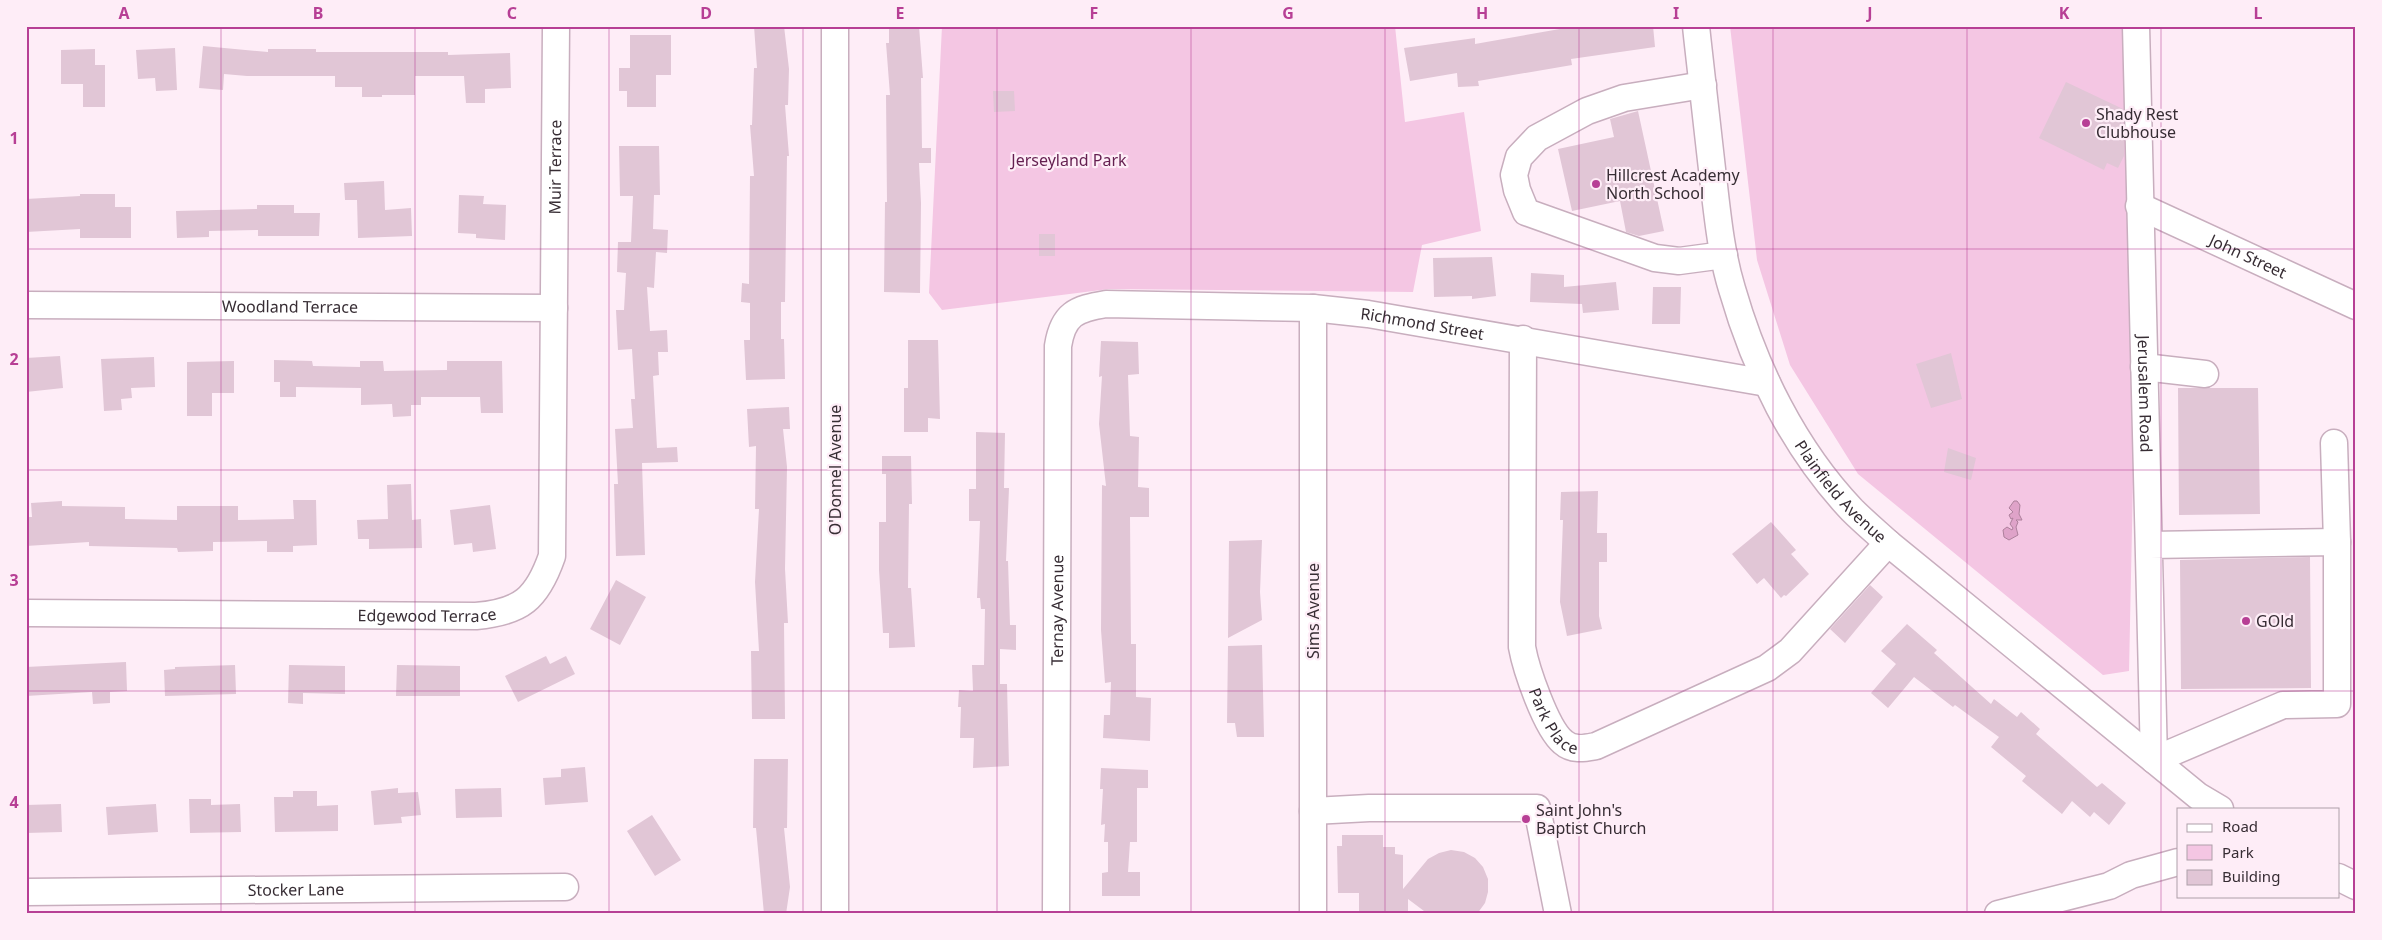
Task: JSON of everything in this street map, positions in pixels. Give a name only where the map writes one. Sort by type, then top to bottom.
[{"type":"street","name":"Muir Terrace","points":[[554,308],[556,26]]},
{"type":"street","name":"O'Donnel Avenue","points":[[834,914],[835,26]]},
{"type":"street","name":"Plainfield Avenue","points":[[1696,26],[1724,255],[1731,288],[1767,384],[1787,422],[1816,465],[1852,510],[1888,543],[2198,796],[2218,808]]},
{"type":"street","name":"Jerusalem Road","points":[[2136,26],[2154,760]]},
{"type":"street","points":[[1703,85],[1624,98],[1587,111],[1537,138],[1520,158],[1514,176],[1517,190],[1526,212],[1570,229],[1654,258],[1679,261],[1724,255]]},
{"type":"street","name":"John Street","points":[[2139,206],[2356,306]]},
{"type":"street","name":"Richmond Street","points":[[1075,312],[1087,307],[1106,304],[1313,308],[1368,314],[1523,339],[1767,384]]},
{"type":"street","name":"Woodland Terrace","points":[[26,305],[554,308]]},
{"type":"street","name":"Edgewood Terrace","points":[[26,613],[476,616],[499,614],[513,609],[536,590],[545,577],[552,556],[554,308]]},
{"type":"street","name":"Sims Avenue","points":[[1313,308],[1313,914]]},
{"type":"street","name":"Ternay Avenue","points":[[1056,914],[1058,346],[1060,331],[1066,320],[1075,312]]},
{"type":"street","name":"Park Place","points":[[1523,339],[1522,646],[1526,668],[1554,732],[1564,744],[1581,749],[1596,746],[1767,668],[1790,651],[1888,543]]},
{"type":"street","points":[[2144,367],[2205,374]]},
{"type":"street","points":[[2154,760],[2283,706],[2337,704],[2338,542],[2334,443]]},
{"type":"street","points":[[2150,545],[2338,542]]},
{"type":"street","points":[[1313,811],[1378,808],[1537,808],[1558,914]]},
{"type":"street","points":[[1998,914],[2108,886],[2131,875],[2177,862]]},
{"type":"street","points":[[2340,878],[2356,886]]},
{"type":"street","points":[[2108,886],[2133,888],[2177,880]]},
{"type":"street","name":"Stocker Lane","points":[[26,892],[566,887]]},
{"type":"green space","name":"Jerseyland Park","points":[[942,26],[1395,26],[1405,122],[1464,112],[1481,231],[1422,245],[1413,292],[1109,289],[942,310],[929,293]]},
{"type":"green space","points":[[1730,26],[2126,26],[2134,434],[2129,671],[2103,675],[1858,474],[1790,365],[1757,260]]},
{"type":"shaded area","points":[[2014,501],[2017,501],[2020,505],[2019,514],[2022,520],[2016,520],[2018,522],[2016,527],[2018,535],[2009,540],[2004,537],[2003,530],[2007,527],[2012,530],[2013,528],[2010,524],[2013,518],[2011,519],[2009,515],[2013,512],[2009,508]]},
{"type":"building","points":[[754,26],[784,26],[789,69],[788,105],[785,105],[789,156],[787,156],[785,302],[781,302],[781,339],[784,339],[785,379],[746,380],[744,340],[750,340],[750,303],[741,302],[742,283],[749,284],[750,176],[754,176],[750,125],[752,125],[754,68],[757,68]]},
{"type":"building","points":[[889,26],[919,26],[923,78],[921,78],[922,148],[931,148],[931,163],[919,163],[921,203],[920,293],[884,292],[885,202],[887,202],[886,95],[890,95],[886,43],[889,43]]},
{"type":"building","points":[[1577,26],[1653,26],[1655,47],[1571,59],[1572,65],[1478,81],[1479,86],[1458,87],[1457,73],[1410,81],[1404,48],[1475,38],[1475,44]]},
{"type":"building","points":[[630,35],[671,35],[671,75],[656,75],[656,107],[627,107],[627,91],[619,91],[619,68],[630,68]]},
{"type":"building","points":[[203,46],[268,52],[268,49],[316,49],[316,52],[448,52],[448,55],[510,53],[511,88],[485,89],[485,103],[466,103],[464,76],[415,76],[415,95],[382,95],[382,97],[362,97],[362,87],[335,87],[335,76],[247,76],[224,74],[223,90],[199,88]]},
{"type":"building","points":[[175,48],[177,90],[156,91],[155,78],[138,79],[136,50]]},
{"type":"building","points":[[95,49],[95,65],[105,65],[105,107],[83,107],[83,84],[61,84],[61,50]]},
{"type":"building","name":"Shady Rest Clubhouse","points":[[2066,82],[2123,109],[2124,129],[2121,133],[2124,134],[2124,156],[2118,168],[2107,163],[2104,170],[2039,138]]},
{"type":"building","points":[[993,91],[1014,91],[1015,111],[994,112]]},
{"type":"building","points":[[1638,111],[1664,231],[1639,236],[1626,232],[1620,201],[1572,211],[1558,149],[1614,137],[1610,119]]},
{"type":"building","points":[[619,146],[659,146],[660,195],[654,195],[653,229],[668,230],[667,253],[656,252],[654,288],[647,287],[650,331],[667,330],[668,352],[658,352],[659,375],[653,376],[657,448],[677,447],[678,462],[642,463],[645,555],[616,556],[614,484],[618,484],[615,429],[633,428],[631,399],[635,399],[632,349],[618,350],[616,310],[624,310],[626,273],[617,272],[618,242],[631,242],[633,196],[620,196]]},
{"type":"building","points":[[384,181],[385,210],[411,208],[412,236],[358,238],[357,200],[345,200],[344,183]]},
{"type":"building","points":[[80,194],[115,194],[115,207],[131,207],[131,238],[80,238],[80,229],[26,232],[26,199],[80,196]]},
{"type":"building","points":[[459,195],[484,196],[483,204],[506,205],[505,240],[476,238],[476,234],[458,233]]},
{"type":"building","points":[[257,205],[294,205],[294,213],[320,213],[319,236],[258,236],[258,230],[209,231],[209,237],[177,238],[176,211],[257,209]]},
{"type":"building","points":[[1039,234],[1055,234],[1055,256],[1039,256]]},
{"type":"building","points":[[1492,257],[1496,296],[1472,299],[1472,296],[1434,297],[1433,258]]},
{"type":"building","points":[[1531,273],[1564,275],[1564,287],[1616,282],[1619,310],[1583,313],[1582,304],[1530,302]]},
{"type":"building","points":[[1653,287],[1681,287],[1680,324],[1652,324]]},
{"type":"building","points":[[908,340],[938,340],[940,419],[928,418],[928,432],[904,432],[904,388],[908,388]]},
{"type":"building","points":[[1101,341],[1138,342],[1139,374],[1128,375],[1130,436],[1139,437],[1138,487],[1149,488],[1149,517],[1130,517],[1131,644],[1136,644],[1136,697],[1151,698],[1150,741],[1103,738],[1104,715],[1110,715],[1111,682],[1105,683],[1101,630],[1102,485],[1106,486],[1099,424],[1102,376],[1099,377]]},
{"type":"building","points":[[1951,353],[1962,399],[1931,408],[1916,364]]},
{"type":"building","points":[[60,356],[63,388],[26,392],[26,358]]},
{"type":"building","points":[[154,357],[155,387],[131,388],[132,398],[121,399],[122,410],[104,411],[101,359]]},
{"type":"building","points":[[274,360],[312,361],[313,366],[360,367],[360,361],[383,361],[384,371],[447,370],[447,361],[502,361],[503,413],[481,413],[480,397],[421,397],[421,405],[411,405],[411,416],[393,417],[392,404],[361,405],[361,388],[296,387],[296,397],[280,397],[280,382],[274,382]]},
{"type":"building","points":[[234,361],[234,393],[212,393],[212,416],[187,416],[187,362]]},
{"type":"building","points":[[2178,388],[2258,388],[2260,514],[2179,515]]},
{"type":"building","points":[[789,407],[790,429],[783,429],[787,467],[785,569],[788,623],[784,623],[785,719],[752,719],[751,651],[759,651],[755,582],[759,509],[755,509],[756,446],[749,447],[747,409]]},
{"type":"building","points":[[976,432],[1005,433],[1004,488],[1009,488],[1006,561],[1008,561],[1010,625],[1016,625],[1016,650],[1000,649],[1000,684],[1007,684],[1009,766],[973,768],[974,738],[960,738],[961,707],[958,707],[959,690],[973,691],[972,665],[984,665],[985,609],[981,609],[980,598],[977,598],[980,521],[969,521],[969,489],[976,489]]},
{"type":"building","points":[[1948,448],[1976,458],[1971,480],[1944,472]]},
{"type":"building","points":[[882,456],[911,456],[912,504],[909,504],[908,588],[911,588],[915,647],[889,648],[889,633],[883,633],[879,570],[879,522],[886,522],[886,474],[882,474]]},
{"type":"building","points":[[411,484],[412,520],[421,519],[422,548],[369,549],[369,539],[358,539],[357,520],[388,519],[387,485]]},
{"type":"building","points":[[1598,491],[1597,533],[1607,533],[1607,562],[1599,562],[1599,616],[1602,629],[1567,636],[1560,602],[1563,520],[1560,520],[1561,492]]},
{"type":"building","points":[[293,500],[316,500],[317,545],[293,546],[293,552],[267,552],[267,541],[213,542],[213,551],[178,552],[177,548],[89,546],[89,542],[26,546],[26,517],[32,517],[31,503],[62,501],[62,506],[125,507],[125,519],[177,520],[177,506],[238,506],[238,520],[294,519]]},
{"type":"building","points":[[490,505],[496,549],[473,552],[472,543],[454,545],[450,510]]},
{"type":"building","points":[[1771,522],[1796,550],[1791,554],[1809,574],[1786,596],[1784,595],[1781,598],[1764,578],[1757,584],[1732,554]]},
{"type":"building","points":[[1262,540],[1260,592],[1262,620],[1228,638],[1229,541]]},
{"type":"building","name":"GOld","points":[[2310,557],[2311,688],[2181,689],[2180,560]]},
{"type":"building","points":[[616,580],[646,597],[620,645],[590,629]]},
{"type":"building","points":[[1870,585],[1883,597],[1845,643],[1830,629]]},
{"type":"building","points":[[1907,624],[1937,650],[1934,653],[1991,704],[1994,699],[2017,717],[2021,712],[2040,729],[2036,734],[2097,787],[2102,783],[2126,803],[2109,825],[2094,812],[2090,817],[2072,801],[2062,814],[2022,781],[2026,776],[1991,747],[1999,737],[1955,705],[1953,707],[1914,677],[1888,708],[1871,693],[1896,664],[1881,651]]},
{"type":"building","points":[[1262,645],[1264,737],[1237,737],[1235,723],[1227,723],[1228,646]]},
{"type":"building","points":[[546,656],[550,664],[566,656],[575,674],[518,702],[505,676]]},
{"type":"building","points":[[126,662],[127,691],[110,692],[110,703],[93,704],[92,692],[26,696],[26,667]]},
{"type":"building","points":[[235,665],[236,694],[165,696],[164,670],[175,669],[175,667]]},
{"type":"building","points":[[289,665],[345,666],[345,694],[303,693],[303,704],[288,703]]},
{"type":"building","points":[[397,665],[460,666],[460,696],[396,696]]},
{"type":"building","points":[[754,759],[788,759],[787,828],[784,828],[790,887],[786,914],[764,914],[756,828],[753,828]]},
{"type":"building","points":[[585,767],[588,802],[545,805],[543,778],[561,777],[561,769]]},
{"type":"building","points":[[1101,768],[1148,770],[1148,788],[1137,788],[1137,842],[1130,842],[1128,872],[1140,872],[1140,896],[1102,896],[1102,873],[1108,872],[1108,842],[1104,842],[1105,824],[1101,825],[1103,789],[1100,789]]},
{"type":"building","points":[[398,788],[398,793],[418,792],[421,815],[401,817],[402,823],[374,825],[371,791]]},
{"type":"building","points":[[501,788],[502,817],[456,818],[455,789]]},
{"type":"building","points":[[293,791],[317,791],[317,806],[338,805],[338,831],[275,832],[274,797],[293,797]]},
{"type":"building","points":[[189,799],[211,799],[211,805],[240,804],[241,832],[190,833]]},
{"type":"building","points":[[61,804],[62,832],[26,833],[26,805]]},
{"type":"building","points":[[156,804],[158,832],[108,835],[106,807]]},
{"type":"building","points":[[652,815],[681,860],[655,876],[627,831]]},
{"type":"building","points":[[1342,835],[1383,835],[1383,847],[1395,847],[1395,854],[1403,855],[1403,889],[1428,859],[1439,853],[1451,850],[1464,852],[1475,858],[1483,867],[1488,879],[1488,892],[1485,903],[1477,914],[1428,914],[1408,899],[1408,914],[1359,914],[1359,893],[1338,893],[1337,846],[1342,846]]},
{"type":"place","name":"Shady Rest Clubhouse","points":[[2086,123]]},
{"type":"place","name":"Hillcrest Academy North School","points":[[1596,184]]},
{"type":"place","name":"GOld","points":[[2246,621]]},
{"type":"place","name":"Saint John's Baptist Church","points":[[1526,819]]}]
